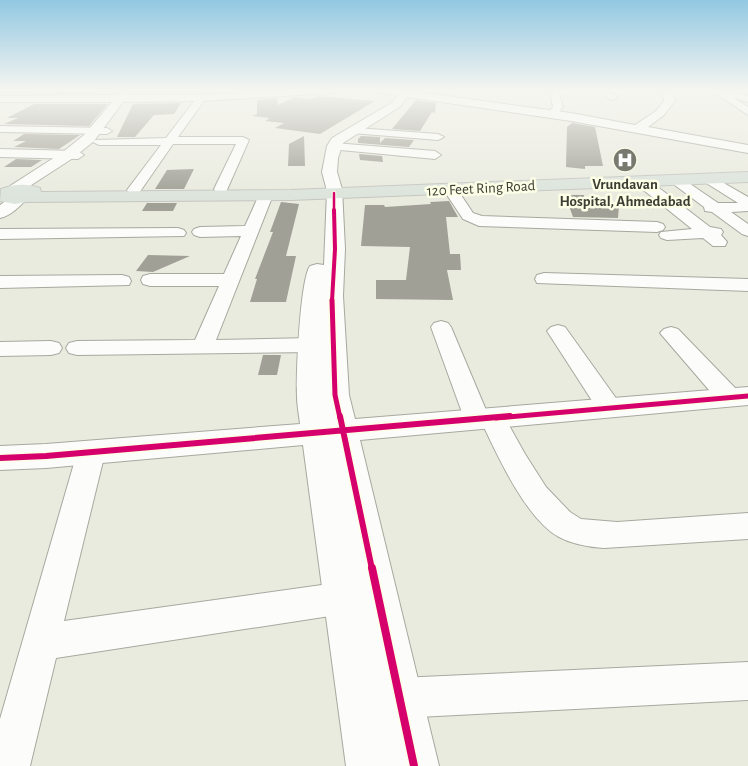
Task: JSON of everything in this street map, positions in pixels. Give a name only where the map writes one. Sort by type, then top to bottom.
[{"type":"main road","name":"120 Feet Ring Road","points":[[12,196],[266,195],[748,172]]},
{"type":"main road","name":"120 Feet Ring Road","points":[[12,196],[134,190],[326,191],[450,189],[748,177]]},
{"type":"street","points":[[12,196],[100,135],[107,126]]},
{"type":"street","points":[[134,190],[181,126]]},
{"type":"street","points":[[355,126],[331,140],[326,148],[322,182],[326,191],[335,250],[332,296],[335,386],[330,433],[344,598],[371,766]]},
{"type":"street","points":[[363,126],[337,141],[334,147],[330,182],[320,204],[319,250],[313,297],[312,397],[330,433],[399,698],[414,766]]},
{"type":"street","points":[[633,126],[641,127]]},
{"type":"street","points":[[634,126],[748,148]]},
{"type":"street","points":[[0,129],[170,140],[245,135],[221,189]]},
{"type":"street","points":[[356,130],[438,137]]},
{"type":"street","points":[[0,142],[15,134]]},
{"type":"street","points":[[334,147],[435,155]]},
{"type":"street","points":[[0,153],[73,155]]},
{"type":"street","points":[[708,178],[748,205]]},
{"type":"street","points":[[675,180],[748,230]]},
{"type":"street","points":[[640,181],[680,210],[713,238]]},
{"type":"street","points":[[450,189],[468,216],[479,221],[614,226],[713,238],[748,230]]},
{"type":"street","points":[[203,346],[249,231],[266,195]]},
{"type":"street","points":[[680,210],[748,205]]},
{"type":"street","points":[[614,226],[625,244]]},
{"type":"street","points":[[200,232],[249,231]]},
{"type":"street","points":[[0,234],[178,233]]},
{"type":"street","points":[[150,280],[230,280]]},
{"type":"street","points":[[544,280],[748,285]]},
{"type":"street","points":[[0,282],[122,281]]},
{"type":"street","points":[[441,327],[484,418],[553,516],[570,528],[606,536],[748,526]]},
{"type":"street","points":[[558,331],[609,407]]},
{"type":"street","points":[[670,333],[739,397]]},
{"type":"street","points":[[77,348],[312,345]]},
{"type":"street","points":[[0,349],[51,348]]},
{"type":"street","points":[[0,458],[91,453],[739,397]]},
{"type":"street","points":[[8,766],[91,453]]},
{"type":"street","points":[[42,642],[344,598]]},
{"type":"street","points":[[399,698],[748,681]]},
{"type":"building","points":[[122,126],[145,126],[135,137],[117,137]]},
{"type":"building","points":[[279,126],[334,126],[320,134],[275,128]]},
{"type":"building","points":[[395,126],[423,126],[420,131],[392,129]]},
{"type":"building","points":[[567,127],[595,127],[603,166],[585,166],[585,169],[566,167]]},
{"type":"building","points":[[24,134],[80,135],[59,149],[14,147],[26,141],[13,141]]},
{"type":"building","points":[[304,136],[305,166],[288,166],[289,144]]},
{"type":"building","points":[[361,136],[380,137],[380,143],[385,138],[414,140],[409,147],[358,143],[358,139]]},
{"type":"building","points":[[359,154],[382,156],[383,162],[360,160]]},
{"type":"building","points":[[16,159],[42,160],[31,167],[4,167]]},
{"type":"building","points":[[194,169],[184,189],[155,189],[167,170]]},
{"type":"building","points":[[565,195],[584,195],[584,203],[619,206],[618,218],[573,217]]},
{"type":"building","points":[[449,201],[458,217],[446,217],[450,254],[460,254],[461,270],[447,270],[453,300],[376,299],[376,280],[406,280],[410,247],[361,246],[365,205],[384,205],[385,207]]},
{"type":"building","points":[[281,202],[299,204],[286,256],[296,256],[286,302],[250,302],[257,279],[255,279],[273,232],[270,232]]},
{"type":"building","points":[[147,203],[177,203],[173,211],[142,211]]},
{"type":"building","points":[[148,255],[190,256],[153,272],[136,271]]},
{"type":"building","points":[[263,355],[281,355],[277,375],[258,375]]},
{"type":"cycle path","points":[[334,193],[335,249],[332,296],[335,395],[414,766]]},
{"type":"cycle path","points":[[0,458],[46,456],[748,396]]},
{"type":"place","name":"Vrundavan Hospital, Ahmedabad","points":[[625,160]]}]
